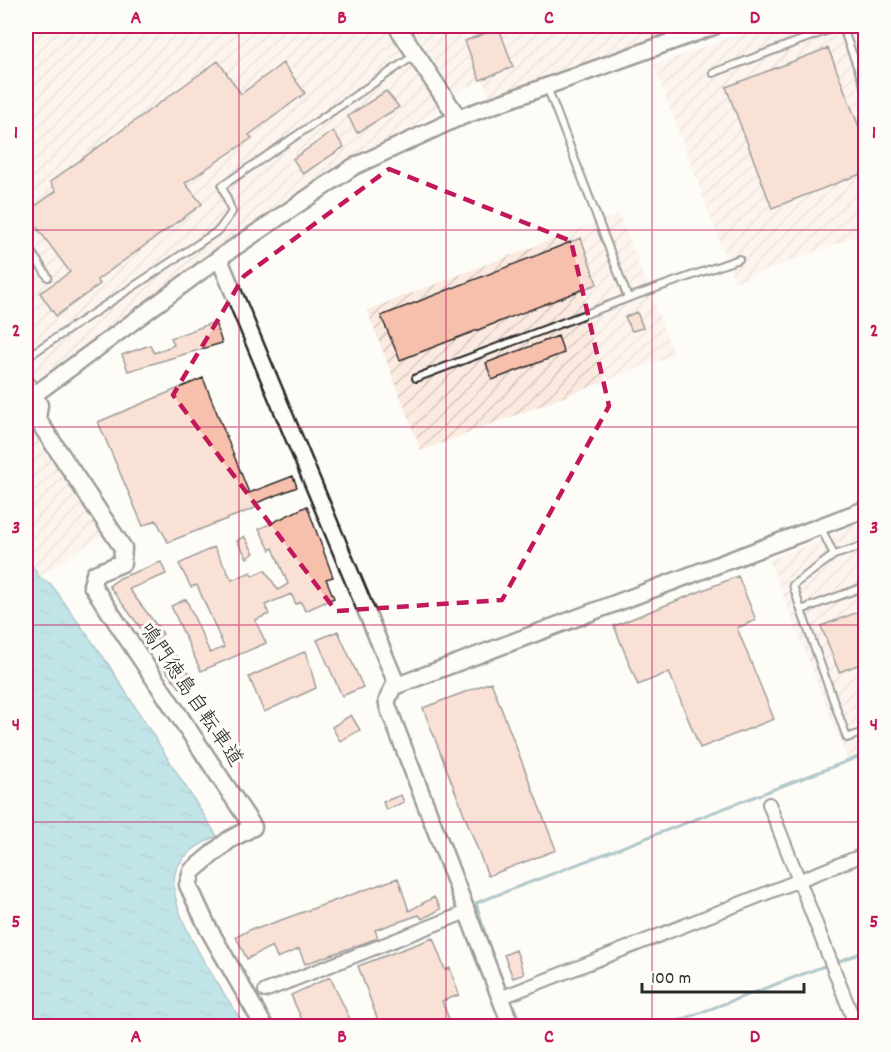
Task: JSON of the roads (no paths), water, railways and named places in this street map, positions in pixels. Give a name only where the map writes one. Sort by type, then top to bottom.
[{"type":"main road","points":[[397,26],[458,118]]},
{"type":"main road","name":"鳴門徳島自転車道","points":[[29,389],[39,405],[38,419],[123,548],[122,563],[94,574],[92,585],[253,827],[229,840],[192,871],[188,885],[208,928],[264,1026]]},
{"type":"street","points":[[29,389],[353,167],[458,118],[710,26]]},
{"type":"street","points":[[219,258],[397,685]]},
{"type":"street","points":[[511,1026],[502,997],[388,707],[389,694],[397,685],[866,509]]},
{"type":"street","points":[[769,804],[856,1026]]},
{"type":"street","points":[[502,997],[866,854]]},
{"type":"street","points":[[265,991],[467,912]]},
{"type":"lane","points":[[713,73],[840,26],[866,90]]},
{"type":"lane","points":[[26,343],[33,353],[219,230],[232,212],[222,186],[416,54]]},
{"type":"lane","points":[[547,86],[628,298]]},
{"type":"lane","points":[[26,244],[48,277]]},
{"type":"lane","points":[[416,378],[739,259]]},
{"type":"lane","points":[[819,526],[834,555]]},
{"type":"lane","points":[[866,545],[834,555],[793,585],[847,738],[866,731]]},
{"type":"lane","points":[[801,610],[866,586]]},
{"type":"water","points":[[26,556],[39,577],[51,584],[108,664],[217,836],[199,845],[183,858],[176,870],[174,886],[178,906],[197,950],[245,1026],[26,1026]]},
{"type":"waterway","points":[[490,950],[476,903],[866,754]]},
{"type":"waterway","points":[[834,963],[866,951]]},
{"type":"waterway","points":[[494,962],[507,992]]},
{"type":"waterway","points":[[665,1026],[827,965]]},
{"type":"waterway","points":[[510,998],[522,1026]]}]
